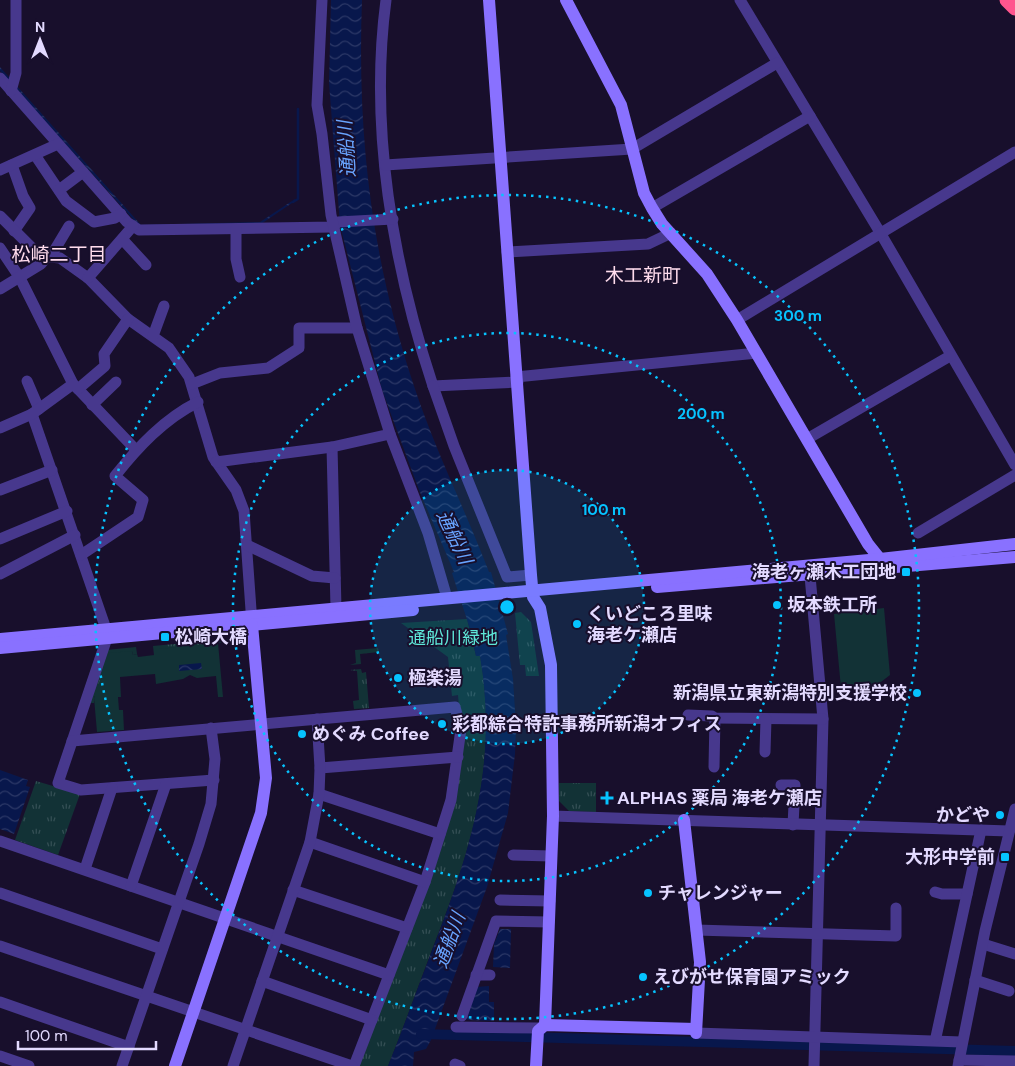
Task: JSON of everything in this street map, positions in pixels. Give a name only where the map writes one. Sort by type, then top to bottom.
[{"type":"highway","points":[[1007,0],[1015,8]]},
{"type":"street","points":[[12,91],[16,0]]},
{"type":"street","points":[[322,0],[317,105],[335,225],[357,328],[390,434],[428,533],[450,600]]},
{"type":"street","points":[[386,0],[381,67],[387,220],[416,329],[454,446],[507,577],[531,575]]},
{"type":"street","points":[[489,0],[531,575],[526,594]]},
{"type":"street","points":[[566,0],[621,105],[644,193],[652,208],[707,274],[737,320],[868,544],[880,558]]},
{"type":"street","points":[[740,0],[881,234],[950,356],[1015,465]]},
{"type":"street","points":[[385,165],[632,149],[778,64]]},
{"type":"street","points":[[0,78],[121,214],[139,230],[236,229],[335,225],[387,220]]},
{"type":"street","points":[[652,208],[810,116]]},
{"type":"street","points":[[0,170],[58,144]]},
{"type":"street","points":[[737,320],[1015,152]]},
{"type":"street","points":[[35,155],[66,201],[94,222],[115,218],[121,214]]},
{"type":"street","points":[[12,165],[23,196],[30,208],[14,230]]},
{"type":"street","points":[[60,190],[83,172]]},
{"type":"street","points":[[0,216],[40,256],[49,256],[73,265],[128,318],[170,348],[192,384],[216,462],[240,499],[244,511],[251,621],[266,778],[261,813],[175,1066]]},
{"type":"street","points":[[0,288],[41,264],[49,256],[69,226]]},
{"type":"street","points":[[88,278],[123,240],[133,226]]},
{"type":"street","points":[[236,229],[236,259],[240,277]]},
{"type":"street","points":[[507,252],[648,244],[671,233]]},
{"type":"street","points":[[123,240],[146,265]]},
{"type":"street","points":[[0,248],[20,278],[75,387],[136,450]]},
{"type":"street","points":[[153,336],[164,306]]},
{"type":"street","points":[[0,428],[35,412],[105,366],[104,354],[128,318]]},
{"type":"street","points":[[192,384],[220,373],[268,368],[299,348],[299,328],[357,328]]},
{"type":"street","points":[[434,386],[757,353]]},
{"type":"street","points":[[807,440],[950,356]]},
{"type":"street","points":[[27,381],[52,470],[75,535],[106,634],[58,783],[81,790],[214,780]]},
{"type":"street","points":[[92,405],[116,382]]},
{"type":"street","points":[[81,555],[138,517],[143,500],[115,476],[136,450],[168,421],[198,402]]},
{"type":"street","points":[[216,462],[332,447],[390,434]]},
{"type":"street","points":[[332,447],[336,608]]},
{"type":"street","points":[[0,490],[52,470]]},
{"type":"street","points":[[918,533],[1015,475]]},
{"type":"street","points":[[0,539],[67,511]]},
{"type":"street","points":[[0,574],[75,535]]},
{"type":"street","points":[[526,594],[1015,544]]},
{"type":"street","points":[[246,545],[312,576],[335,578]]},
{"type":"street","points":[[251,621],[336,608],[810,576],[1015,556]]},
{"type":"street","points":[[810,576],[823,719],[814,1066]]},
{"type":"street","points":[[526,594],[540,608],[551,665],[553,816],[550,901],[541,1028],[536,1066]]},
{"type":"street","points":[[0,648],[106,634],[450,600]]},
{"type":"street","points":[[0,639],[106,634]]},
{"type":"street","points":[[0,946],[353,1066],[425,882],[451,800],[461,729],[455,707],[72,741]]},
{"type":"street","points":[[688,715],[712,716],[715,718],[823,719]]},
{"type":"street","points":[[714,767],[715,718]]},
{"type":"street","points":[[233,1066],[310,842],[319,794],[320,768],[317,719]]},
{"type":"street","points":[[765,752],[766,719]]},
{"type":"street","points":[[122,1066],[199,844],[211,804],[215,759],[211,728]]},
{"type":"street","points":[[320,768],[458,757]]},
{"type":"street","points":[[132,886],[166,784]]},
{"type":"street","points":[[781,785],[795,785],[794,825]]},
{"type":"street","points":[[85,870],[112,788]]},
{"type":"street","points":[[319,794],[440,834]]},
{"type":"street","points":[[960,1054],[983,944],[1015,809]]},
{"type":"street","points":[[553,816],[1009,831]]},
{"type":"street","points":[[684,820],[700,962],[696,1031]]},
{"type":"street","points":[[936,1036],[981,830]]},
{"type":"street","points":[[0,841],[389,974]]},
{"type":"street","points":[[310,842],[425,882]]},
{"type":"street","points":[[514,856],[551,856]]},
{"type":"street","points":[[294,890],[407,928]]},
{"type":"street","points":[[935,892],[942,894],[967,894]]},
{"type":"street","points":[[0,893],[162,948]]},
{"type":"street","points":[[500,900],[550,901]]},
{"type":"street","points":[[696,930],[896,936],[896,908]]},
{"type":"street","points":[[462,1016],[496,921],[549,922]]},
{"type":"street","points":[[983,944],[1015,954]]},
{"type":"street","points":[[476,975],[490,975]]},
{"type":"street","points":[[975,980],[1009,991]]},
{"type":"street","points":[[262,981],[372,1020]]},
{"type":"street","points":[[0,1002],[129,1047]]},
{"type":"street","points":[[456,1027],[696,1031],[815,1038],[1015,1061]]},
{"type":"street","points":[[0,1056],[30,1066]]},
{"type":"green space","points":[[884,608],[890,675],[877,685],[841,688],[834,614]]},
{"type":"green space","points":[[521,612],[531,622],[539,676],[526,676],[525,665],[520,665],[515,613]]},
{"type":"green space","name":"通船川緑地","points":[[467,619],[476,656],[480,655],[485,696],[486,734],[483,772],[477,809],[468,845],[444,918],[388,1066],[354,1066],[428,879],[461,729],[458,695],[452,696],[448,657],[401,623]]},
{"type":"green space","points":[[228,639],[229,642],[218,643],[218,646],[154,655],[153,646]]},
{"type":"green space","points":[[218,643],[223,697],[218,697],[216,676],[197,678],[190,675],[183,679],[156,684],[155,674],[120,677],[121,697],[118,697],[119,710],[123,710],[124,730],[97,732],[94,698],[109,653],[132,651],[133,655],[137,654],[138,657],[154,655],[154,653],[159,653],[159,649]]},
{"type":"green space","points":[[136,647],[137,654],[133,655],[132,651],[94,697],[94,703],[91,703],[107,650]]},
{"type":"green space","points":[[378,648],[379,652],[360,654],[361,664],[350,665],[356,663],[355,650]]},
{"type":"green space","points":[[361,669],[362,673],[366,672],[369,708],[354,709],[353,701],[359,700],[357,671],[350,670]]},
{"type":"green space","points":[[36,781],[80,794],[58,855],[15,840]]},
{"type":"green space","points":[[559,783],[596,783],[596,812],[569,811],[559,801]]},
{"type":"water","name":"通船川","points":[[331,0],[362,0],[361,50],[365,146],[377,241],[387,288],[421,407],[489,572],[491,572],[508,634],[506,635],[513,679],[516,727],[515,754],[508,813],[487,887],[431,1040],[426,1049],[414,1052],[413,1066],[388,1066],[444,919],[468,846],[483,773],[486,735],[485,696],[480,656],[476,656],[470,629],[452,573],[454,572],[419,490],[382,390],[340,225],[329,83]]},
{"type":"water","points":[[0,67],[141,225],[260,222],[295,199],[295,201],[261,224],[140,227],[0,71]]},
{"type":"water","points":[[201,663],[202,669],[179,671],[179,665]]},
{"type":"water","points":[[0,770],[28,780],[26,786],[30,787],[14,834],[0,829]]},
{"type":"water","points":[[500,929],[511,929],[510,968],[493,967],[494,944]]},
{"type":"water","points":[[489,986],[489,1002],[494,1002],[494,1021],[468,1020],[465,1018],[477,987]]},
{"type":"waterway","points":[[293,202],[298,199],[298,109]]},
{"type":"waterway","points":[[421,1034],[1015,1051]]},
{"type":"place","name":"海老ヶ瀬木工団地","points":[[906,572]]},
{"type":"place","name":"坂本鉄工所","points":[[777,605]]},
{"type":"place","name":"くいどころ里味 海老ケ瀬店","points":[[577,624]]},
{"type":"place","name":"松崎大橋","points":[[165,637]]},
{"type":"place","name":"極楽湯","points":[[398,678]]},
{"type":"place","name":"新潟県立東新潟特別支援学校","points":[[917,693]]},
{"type":"place","name":"彩都綜合特許事務所新潟オフィス","points":[[442,724]]},
{"type":"place","name":"めぐみ Coffee","points":[[302,734]]},
{"type":"place","name":"ALPHAS 薬局 海老ケ瀬店","points":[[607,798]]},
{"type":"place","name":"かどや","points":[[1000,815]]},
{"type":"place","name":"大形中学前","points":[[1005,857]]},
{"type":"place","name":"チャレンジャー","points":[[648,893]]},
{"type":"place","name":"えびがせ保育園アミック","points":[[643,977]]},
{"type":"district","name":"松崎二丁目","points":[[59,254]]},
{"type":"district","name":"木工新町","points":[[643,275]]}]
